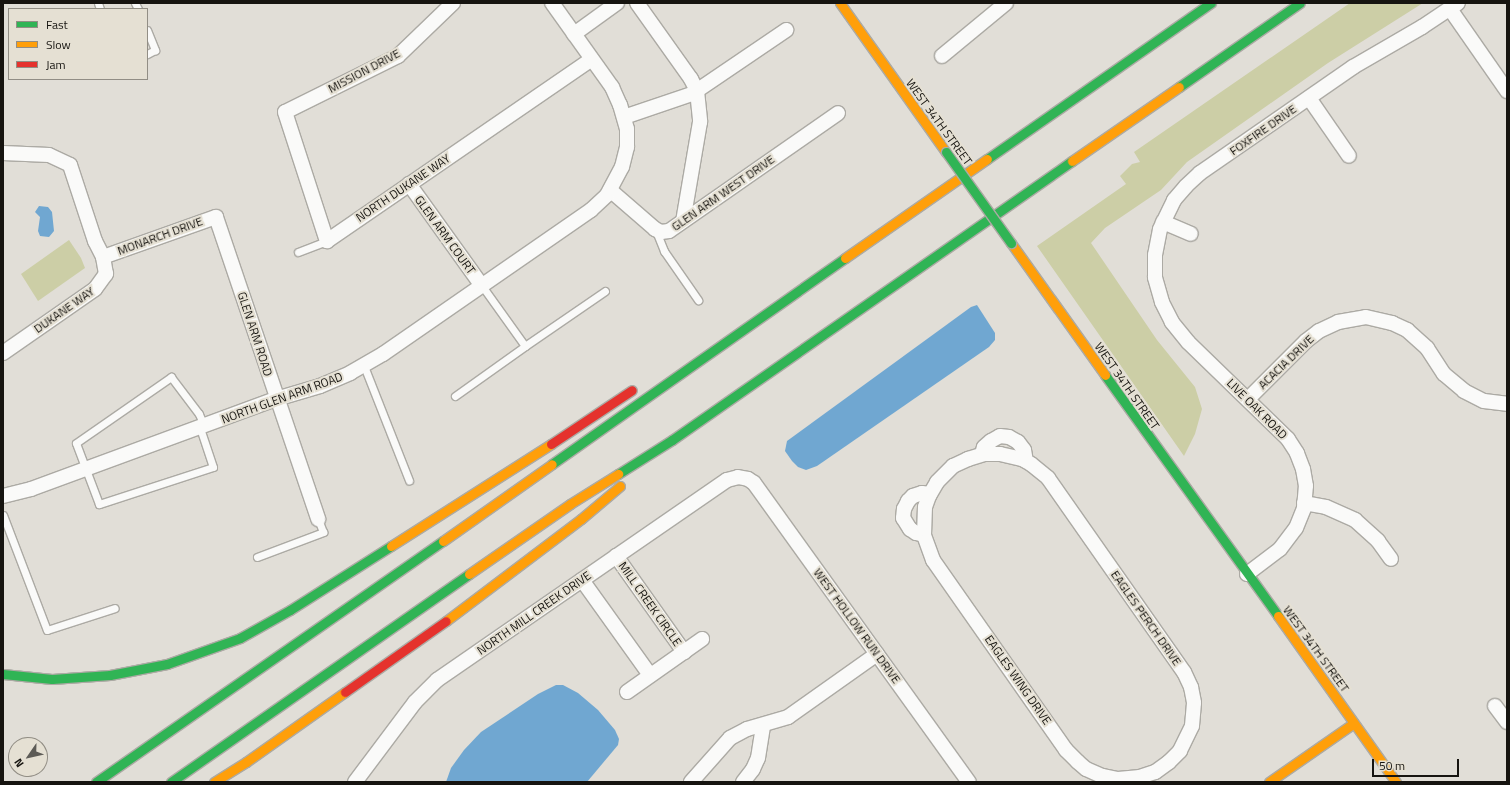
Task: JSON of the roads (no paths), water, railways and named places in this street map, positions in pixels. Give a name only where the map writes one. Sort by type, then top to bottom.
[{"type":"main road","name":"WEST 34TH STREET","points":[[840,3],[1396,782]]},
{"type":"main road","points":[[96,782],[1211,3]]},
{"type":"main road","points":[[171,782],[570,504],[672,440],[1300,3]]},
{"type":"main road","points":[[758,307],[886,229]]},
{"type":"main road","points":[[3,674],[52,679],[110,675],[167,664],[240,638],[290,610],[573,430],[641,384]]},
{"type":"main road","points":[[214,782],[246,762],[442,624],[575,524],[672,440]]},
{"type":"main road","points":[[1269,782],[1354,723]]},
{"type":"main road","points":[[223,782],[246,762]]},
{"type":"street","name":"MISSION DRIVE","points":[[327,241],[285,112],[398,56],[453,3]]},
{"type":"street","name":"NORTH GLEN ARM ROAD","points":[[3,496],[26,491],[276,400],[325,384],[364,366],[592,210],[610,190],[622,167],[626,152],[627,134],[624,117],[614,91],[552,3]]},
{"type":"street","points":[[574,34],[617,3]]},
{"type":"street","points":[[637,3],[691,79],[697,91],[700,122],[683,221]]},
{"type":"street","points":[[942,56],[1006,3]]},
{"type":"street","points":[[1454,6],[1507,91]]},
{"type":"street","name":"FOXFIRE DRIVE","points":[[1166,312],[1157,287],[1155,266],[1157,240],[1163,222],[1178,194],[1195,178],[1365,59],[1454,6]]},
{"type":"street","points":[[624,117],[692,94],[786,30]]},
{"type":"street","name":"NORTH DUKANE WAY","points":[[327,241],[592,59]]},
{"type":"street","points":[[1309,98],[1349,156]]},
{"type":"street","name":"GLEN ARM WEST DRIVE","points":[[610,190],[655,229],[661,232],[669,230],[838,113]]},
{"type":"street","name":"MONARCH DRIVE","points":[[3,153],[49,155],[70,164],[96,241],[103,257],[216,217]]},
{"type":"street","name":"GLEN ARM COURT","points":[[409,184],[482,286]]},
{"type":"street","name":"GLEN ARM ROAD","points":[[216,217],[276,400],[318,519]]},
{"type":"street","points":[[1163,222],[1191,234]]},
{"type":"street","name":"DUKANE WAY","points":[[3,353],[95,289],[106,274],[103,257]]},
{"type":"street","name":"LIVE OAK ROAD","points":[[1166,312],[1174,326],[1188,342],[1288,438],[1297,453],[1305,480],[1304,503],[1296,528],[1287,542],[1276,553],[1247,574]]},
{"type":"street","name":"ACACIA DRIVE","points":[[1248,399],[1319,331],[1338,322],[1366,317],[1392,323],[1407,330],[1427,348],[1444,374],[1464,391],[1484,400],[1507,404]]},
{"type":"street","name":"EAGLES PERCH DRIVE","points":[[953,466],[968,458],[982,454],[1000,454],[1026,461],[1048,478],[1181,668],[1191,688],[1194,714],[1186,741],[1169,762],[1141,780]]},
{"type":"street","name":"EAGLES WING DRIVE","points":[[953,466],[937,482],[925,507],[924,535],[934,560],[1066,750],[1086,769],[1102,776],[1118,779],[1141,780]]},
{"type":"street","name":"NORTH MILL CREEK DRIVE","points":[[355,782],[415,702],[429,687],[727,480],[740,477]]},
{"type":"street","name":"WEST HOLLOW RUN DRIVE","points":[[740,477],[748,479],[754,484],[969,782]]},
{"type":"street","points":[[924,535],[910,530],[904,521],[904,512],[908,501],[913,496],[922,493],[930,494]]},
{"type":"street","points":[[1304,503],[1326,507],[1354,520],[1378,541],[1391,559]]},
{"type":"street","name":"MILL CREEK CIRCLE","points":[[616,556],[684,652]]},
{"type":"street","points":[[582,580],[650,675]]},
{"type":"street","name":"MILL CREEK CIRCLE","points":[[627,692],[702,639]]},
{"type":"street","points":[[691,782],[727,740],[741,731],[794,714],[878,654]]},
{"type":"street","points":[[1495,706],[1507,722]]},
{"type":"street","points":[[743,782],[753,769],[758,758],[763,725]]},
{"type":"lane","points":[[148,32],[155,50],[148,54]]},
{"type":"lane","points":[[655,229],[664,252],[698,300]]},
{"type":"lane","points":[[298,252],[327,241]]},
{"type":"lane","points":[[482,286],[525,346]]},
{"type":"lane","points":[[455,396],[605,291]]},
{"type":"lane","points":[[364,366],[409,480]]},
{"type":"lane","points":[[171,377],[198,414],[213,466],[99,504],[86,469],[76,443],[171,377]]},
{"type":"lane","points":[[3,515],[47,630],[115,608]]},
{"type":"lane","points":[[257,557],[323,532],[318,519]]},
{"type":"water","points":[[39,206],[48,207],[52,212],[54,231],[49,237],[40,236],[38,231],[40,217],[35,212]]},
{"type":"water","points":[[977,305],[995,333],[995,340],[989,347],[817,466],[806,470],[798,467],[792,461],[785,451],[787,441],[971,307]]},
{"type":"water","points":[[556,685],[563,685],[578,693],[598,710],[615,730],[619,739],[618,745],[587,782],[446,782],[451,768],[464,750],[481,732],[538,694]]}]
